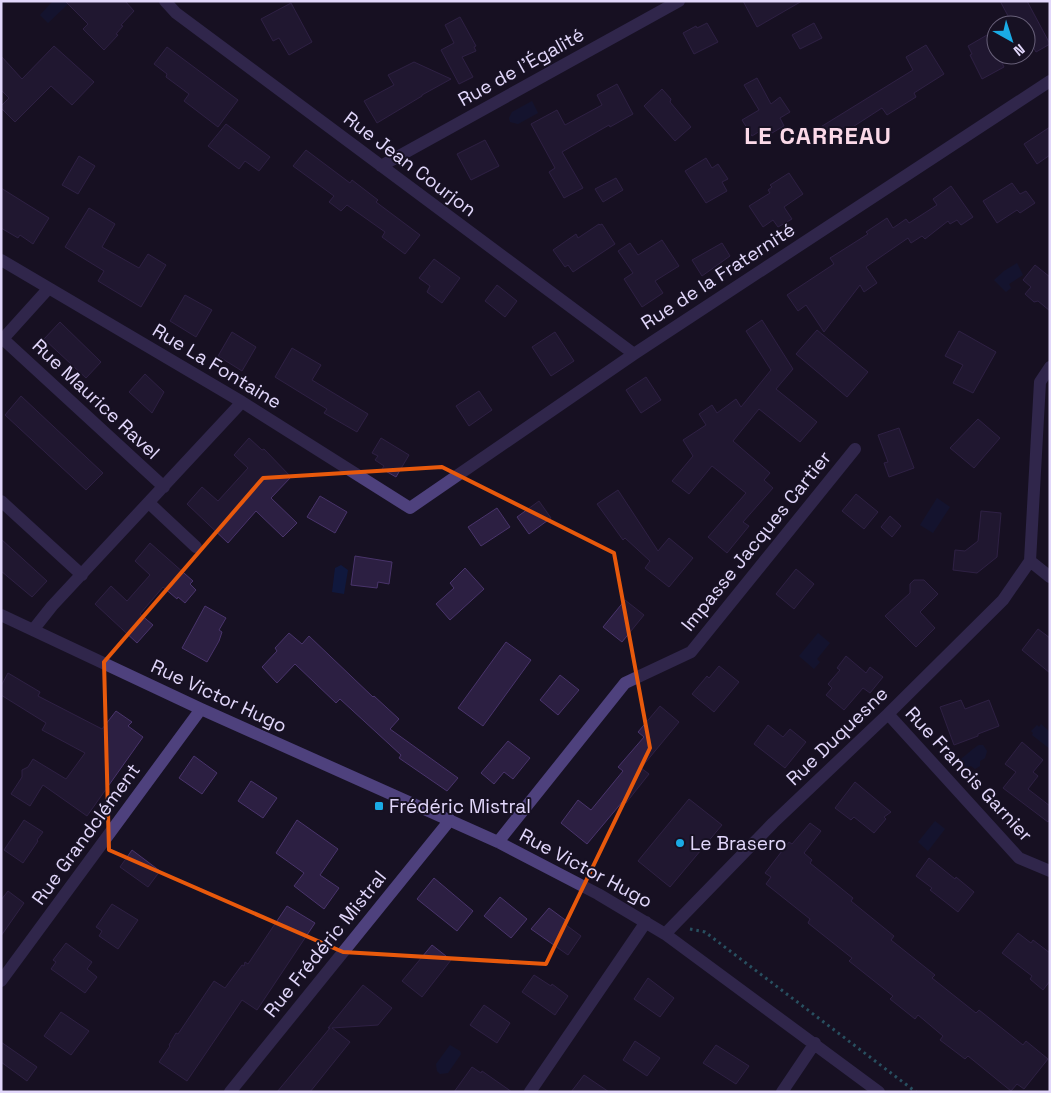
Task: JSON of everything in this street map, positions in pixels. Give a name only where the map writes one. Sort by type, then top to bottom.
[{"type":"street","name":"Rue Jean Courjon","points":[[165,1],[176,13],[634,354]]},
{"type":"street","name":"Rue de l'Égalité","points":[[381,166],[678,1]]},
{"type":"street","name":"Rue de la Fraternité","points":[[410,508],[634,354],[1050,81]]},
{"type":"street","name":"Rue La Fontaine","points":[[1,260],[242,402],[410,508]]},
{"type":"street","points":[[2,340],[48,289]]},
{"type":"street","name":"Rue Maurice Ravel","points":[[2,340],[164,487]]},
{"type":"street","points":[[1050,367],[1040,382],[1030,561],[1050,577]]},
{"type":"street","points":[[33,630],[242,402]]},
{"type":"street","name":"Impasse Jacques Cartier","points":[[498,842],[625,683],[691,652],[855,449]]},
{"type":"street","points":[[1,501],[82,575]]},
{"type":"street","points":[[149,503],[196,547]]},
{"type":"street","name":"Rue Duquesne","points":[[664,934],[773,823],[888,714],[1003,600],[1030,561]]},
{"type":"street","name":"Rue Victor Hugo","points":[[1,615],[200,709],[498,842],[598,894],[664,934],[878,1092]]},
{"type":"street","name":"Rue Grandclément","points":[[1,980],[200,709]]},
{"type":"street","name":"Rue Francis Garnier","points":[[888,714],[1019,858],[1050,872]]},
{"type":"street","name":"Rue Frédéric Mistral","points":[[232,1091],[450,820]]},
{"type":"street","points":[[530,1092],[646,922]]},
{"type":"street","points":[[782,1092],[814,1043]]},
{"type":"path","points":[[674,924],[705,932],[916,1092]]},
{"type":"highlighted area","points":[[442,467],[614,553],[650,748],[546,964],[343,952],[109,850],[104,662],[263,478]]},
{"type":"water","points":[[53,1],[65,1],[68,4],[48,23],[40,15]]},
{"type":"water","points":[[532,101],[538,113],[518,124],[510,122],[509,118],[512,112]]},
{"type":"water","points":[[1017,263],[1023,275],[1009,284],[1011,288],[1006,292],[994,280]]},
{"type":"water","points":[[937,498],[950,507],[933,533],[920,525]]},
{"type":"water","points":[[341,565],[348,570],[344,594],[332,592],[335,568]]},
{"type":"water","points":[[818,633],[830,643],[817,659],[820,662],[814,669],[799,656]]},
{"type":"water","points":[[1041,724],[1050,732],[1050,749],[1032,735],[1031,731]]},
{"type":"water","points":[[979,745],[983,745],[987,751],[985,758],[980,761],[980,766],[975,769],[971,766],[963,767],[961,759]]},
{"type":"water","points":[[935,821],[945,829],[928,851],[918,842]]},
{"type":"water","points":[[450,1045],[460,1051],[461,1054],[448,1073],[440,1074],[437,1071],[436,1064]]},
{"type":"building","points":[[65,1],[125,1],[134,11],[121,25],[123,26],[116,34],[118,35],[104,50],[83,29],[88,24]]},
{"type":"building","points":[[743,1],[802,1],[757,27]]},
{"type":"building","points":[[1000,1],[1027,1],[1034,15],[1008,15]]},
{"type":"building","points":[[291,3],[312,42],[289,55],[279,38],[273,41],[261,19]]},
{"type":"building","points":[[460,17],[476,46],[474,47],[476,51],[462,57],[473,77],[459,84],[441,50],[454,43],[445,25]]},
{"type":"building","points":[[1036,18],[1050,44],[1036,52]]},
{"type":"building","points":[[707,23],[718,42],[694,54],[683,33]]},
{"type":"building","points":[[814,23],[822,38],[800,49],[792,35]]},
{"type":"building","points":[[986,36],[986,65],[1003,65],[1004,67],[982,79],[970,55],[972,54],[968,46]]},
{"type":"building","points":[[926,45],[944,74],[914,93],[916,97],[887,115],[882,108],[828,143],[819,128],[913,70],[906,57]]},
{"type":"building","points":[[54,46],[94,82],[72,105],[51,86],[15,122],[1,108],[9,98],[1,90],[1,56],[22,79]]},
{"type":"building","points":[[167,47],[238,100],[218,127],[184,101],[189,94],[166,77],[167,74],[154,64]]},
{"type":"building","points":[[414,62],[451,79],[377,123],[364,101],[394,85],[388,75]]},
{"type":"building","points":[[757,78],[771,104],[780,97],[790,112],[780,118],[784,126],[772,133],[768,126],[752,136],[742,120],[759,110],[744,85]]},
{"type":"building","points":[[617,84],[633,114],[610,127],[609,125],[562,152],[583,188],[564,198],[549,172],[555,168],[531,124],[557,110],[565,125],[602,105],[597,95]]},
{"type":"building","points":[[662,89],[671,99],[670,102],[691,127],[675,141],[644,106]]},
{"type":"building","points":[[226,124],[270,157],[259,171],[245,161],[239,169],[208,146]]},
{"type":"building","points":[[1050,127],[1050,155],[1037,164],[1024,144]]},
{"type":"building","points":[[485,140],[499,166],[471,180],[457,154]]},
{"type":"building","points":[[306,150],[350,183],[352,180],[378,200],[376,202],[420,235],[405,254],[382,237],[385,232],[347,205],[341,211],[329,202],[334,196],[293,166]]},
{"type":"building","points":[[79,156],[95,166],[78,194],[62,185]]},
{"type":"building","points":[[706,158],[712,168],[718,164],[728,179],[722,182],[727,191],[706,203],[685,171]]},
{"type":"building","points":[[789,173],[803,194],[784,207],[792,219],[778,227],[773,220],[763,227],[749,206],[770,193],[768,190],[772,187],[770,185]]},
{"type":"building","points":[[616,178],[623,190],[603,202],[595,189]]},
{"type":"building","points":[[1012,183],[1020,194],[1026,191],[1035,203],[1020,213],[1017,210],[997,223],[983,201]]},
{"type":"building","points":[[951,186],[973,217],[961,225],[957,220],[950,224],[948,221],[925,239],[922,236],[911,243],[908,238],[866,267],[877,283],[864,292],[860,285],[824,332],[806,305],[798,311],[787,295],[834,264],[830,258],[868,234],[866,232],[887,218],[893,228],[906,219],[909,223],[937,205],[933,199]]},
{"type":"building","points":[[1,188],[49,218],[33,244],[20,235],[18,238],[1,228]]},
{"type":"building","points":[[89,208],[115,224],[102,247],[139,268],[148,254],[166,265],[141,307],[98,281],[104,271],[65,247]]},
{"type":"building","points":[[599,224],[602,224],[615,244],[573,272],[568,265],[565,267],[553,250],[576,234],[578,238]]},
{"type":"building","points":[[662,240],[679,266],[655,281],[663,293],[642,307],[624,279],[633,273],[618,251],[630,243],[638,255]]},
{"type":"building","points":[[722,243],[730,256],[702,276],[692,260]]},
{"type":"building","points":[[434,259],[460,278],[442,303],[427,292],[430,286],[419,278]]},
{"type":"building","points":[[1035,265],[1050,277],[1050,311],[1038,301],[1034,302],[1025,294],[1031,287],[1023,280]]},
{"type":"building","points":[[497,285],[517,301],[505,317],[485,301]]},
{"type":"building","points":[[185,295],[212,310],[196,337],[170,321]]},
{"type":"building","points":[[762,320],[793,369],[776,389],[817,422],[800,442],[759,409],[733,441],[770,473],[764,480],[773,488],[743,522],[749,526],[727,553],[708,537],[746,493],[712,466],[689,494],[672,481],[693,456],[683,440],[706,425],[699,414],[712,405],[717,413],[736,399],[741,407],[771,370],[746,331]]},
{"type":"building","points":[[60,322],[101,362],[86,378],[44,339]]},
{"type":"building","points":[[817,330],[868,372],[847,397],[796,354]]},
{"type":"building","points":[[959,331],[996,352],[973,393],[953,383],[963,365],[945,356]]},
{"type":"building","points":[[232,332],[256,347],[242,371],[218,356]]},
{"type":"building","points":[[555,332],[574,361],[551,376],[532,347]]},
{"type":"building","points":[[292,348],[321,365],[312,380],[368,414],[357,432],[324,413],[327,409],[275,377]]},
{"type":"building","points":[[145,374],[164,392],[152,413],[129,392]]},
{"type":"building","points":[[646,377],[661,400],[641,413],[626,390]]},
{"type":"building","points":[[479,391],[492,410],[469,426],[456,406]]},
{"type":"building","points":[[21,396],[103,473],[86,490],[5,415]]},
{"type":"building","points":[[978,419],[1000,438],[974,468],[950,448]]},
{"type":"building","points":[[899,428],[914,468],[889,477],[884,463],[888,462],[878,435]]},
{"type":"building","points":[[249,438],[262,450],[264,449],[291,477],[271,498],[297,523],[283,537],[256,511],[228,543],[187,504],[202,487],[218,501],[248,468],[234,455]]},
{"type":"building","points":[[381,438],[409,455],[396,477],[382,469],[384,466],[375,460],[378,456],[372,453]]},
{"type":"building","points":[[618,490],[658,551],[669,538],[693,558],[669,587],[645,568],[650,561],[625,538],[623,540],[597,504]]},
{"type":"building","points":[[856,494],[878,512],[864,529],[842,511]]},
{"type":"building","points":[[320,496],[347,512],[335,533],[307,517]]},
{"type":"building","points":[[539,501],[551,518],[529,534],[517,517]]},
{"type":"building","points":[[497,508],[510,527],[481,546],[468,527]]},
{"type":"building","points":[[981,511],[1001,513],[997,557],[977,573],[953,570],[955,550],[965,551],[978,541]]},
{"type":"building","points":[[890,516],[901,526],[892,537],[881,527]]},
{"type":"building","points":[[1,539],[47,581],[32,597],[1,571]]},
{"type":"building","points":[[150,543],[193,581],[190,584],[196,590],[185,603],[163,587],[140,614],[153,625],[137,643],[95,604],[111,586],[127,601],[150,575],[135,561]]},
{"type":"building","points":[[355,556],[392,562],[389,584],[378,582],[377,588],[351,585]]},
{"type":"building","points":[[465,568],[484,589],[450,620],[436,604],[454,588],[450,583]]},
{"type":"building","points":[[796,569],[814,584],[794,609],[776,594]]},
{"type":"building","points":[[914,580],[924,580],[938,594],[920,612],[935,628],[916,647],[885,616],[910,593],[910,584]]},
{"type":"building","points":[[625,600],[644,615],[622,642],[603,627]]},
{"type":"building","points":[[205,606],[226,618],[219,630],[222,632],[219,641],[207,662],[182,648]]},
{"type":"building","points":[[1038,629],[1050,638],[1050,673],[1022,650]]},
{"type":"building","points":[[289,633],[302,644],[309,636],[399,719],[390,729],[458,778],[447,791],[399,758],[401,755],[340,699],[336,703],[295,664],[277,683],[262,667],[277,651],[275,648]]},
{"type":"building","points":[[506,642],[531,660],[483,726],[458,708]]},
{"type":"building","points":[[846,656],[866,673],[870,667],[883,677],[870,693],[863,688],[844,710],[826,695],[832,688],[828,684],[840,670],[837,668]]},
{"type":"building","points":[[719,666],[739,682],[714,712],[692,694],[707,676],[709,678]]},
{"type":"building","points":[[8,673],[40,692],[38,696],[102,729],[116,711],[132,722],[128,726],[143,737],[87,816],[43,785],[30,806],[11,794],[22,777],[22,770],[28,767],[33,759],[66,779],[85,753],[42,730],[46,723],[1,695],[1,686]]},
{"type":"building","points":[[560,675],[579,690],[558,715],[540,700]]},
{"type":"building","points":[[961,700],[965,709],[989,700],[999,726],[954,745],[940,707]]},
{"type":"building","points":[[660,706],[679,722],[641,768],[649,774],[626,803],[623,801],[587,844],[561,823],[578,800],[591,810],[623,771],[618,767],[644,737],[638,732]]},
{"type":"building","points":[[768,725],[783,737],[790,729],[806,742],[785,768],[754,744]]},
{"type":"building","points":[[508,741],[530,758],[513,779],[504,772],[494,784],[481,773]]},
{"type":"building","points":[[1022,742],[1043,760],[1033,772],[1038,776],[1028,789],[1050,806],[1050,819],[1048,822],[1003,788],[1016,772],[1005,764]]},
{"type":"building","points":[[194,756],[217,773],[202,794],[179,778]]},
{"type":"building","points":[[251,781],[277,798],[263,818],[238,801]]},
{"type":"building","points":[[855,782],[891,812],[884,817],[886,819],[874,833],[854,817],[851,820],[835,808]]},
{"type":"building","name":"Le Brasero","points":[[689,799],[722,825],[670,887],[638,861]]},
{"type":"building","points":[[24,820],[43,832],[23,863],[4,850]]},
{"type":"building","points":[[297,820],[338,849],[320,875],[339,888],[324,909],[294,886],[304,873],[276,853]]},
{"type":"building","points":[[810,823],[821,831],[804,853],[812,860],[810,863],[853,898],[851,901],[894,936],[891,940],[935,975],[932,978],[976,1013],[979,1010],[1023,1045],[1026,1041],[1048,1059],[1024,1089],[1017,1084],[1011,1091],[968,1056],[965,1059],[940,1040],[943,1036],[918,1015],[915,1019],[890,999],[893,996],[849,961],[852,958],[808,923],[810,919],[766,884],[771,877],[765,873],[789,842],[792,844]]},
{"type":"building","points":[[132,850],[160,871],[148,887],[120,867]]},
{"type":"building","points":[[929,858],[974,892],[958,912],[930,890],[932,888],[916,876]]},
{"type":"building","points":[[434,878],[473,911],[457,931],[417,899]]},
{"type":"building","points":[[8,891],[24,903],[1,936],[1,900]]},
{"type":"building","points":[[500,897],[527,919],[511,938],[484,916]]},
{"type":"building","points":[[112,904],[138,920],[118,949],[99,936],[102,931],[96,927]]},
{"type":"building","points":[[287,906],[315,923],[257,1010],[242,1000],[187,1081],[159,1062],[176,1033],[178,1034],[214,981],[225,988],[242,965],[244,966],[245,962],[248,964]]},
{"type":"building","points":[[549,908],[568,922],[566,925],[581,936],[568,955],[531,929]]},
{"type":"building","points":[[1018,933],[1031,943],[1033,940],[1050,953],[1050,981],[1043,990],[1030,979],[1032,976],[1002,953]]},
{"type":"building","points":[[66,943],[92,962],[87,969],[97,977],[85,993],[51,969],[56,962],[53,960]]},
{"type":"building","points":[[432,945],[451,960],[422,997],[402,981]]},
{"type":"building","points":[[534,975],[551,986],[552,984],[568,996],[555,1015],[522,992]]},
{"type":"building","points":[[648,978],[674,998],[660,1017],[634,999]]},
{"type":"building","points":[[363,985],[392,1008],[378,1025],[332,1028],[350,1042],[310,1092],[277,1092],[330,1028],[328,1028]]},
{"type":"building","points":[[484,1005],[510,1023],[497,1043],[470,1025]]},
{"type":"building","points":[[61,1012],[89,1031],[71,1055],[44,1036]]},
{"type":"building","points":[[635,1041],[660,1058],[647,1076],[623,1060]]},
{"type":"building","points":[[1,1042],[37,1067],[27,1081],[1,1062]]},
{"type":"building","points":[[716,1045],[749,1066],[736,1084],[703,1063]]},
{"type":"building","points":[[472,1067],[481,1073],[482,1071],[512,1092],[454,1092]]},
{"type":"building","points":[[584,1075],[609,1092],[571,1092]]},
{"type":"place","name":"Frédéric Mistral","points":[[379,806]]},
{"type":"place","name":"Le Brasero","points":[[680,843]]},
{"type":"district","name":"LE CARREAU","points":[[818,135]]}]
